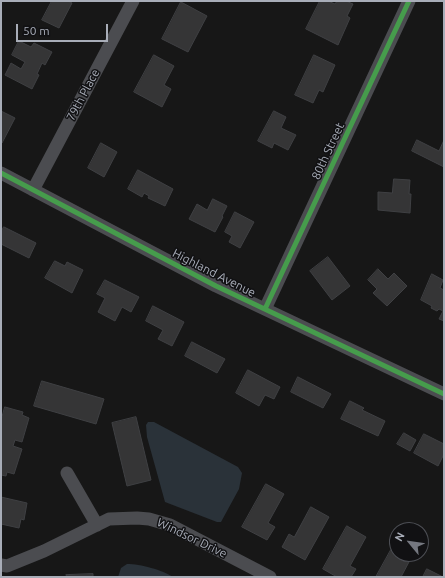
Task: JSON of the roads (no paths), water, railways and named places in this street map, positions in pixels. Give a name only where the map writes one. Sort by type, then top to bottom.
[{"type":"street","name":"79th Place","points":[[33,190],[132,1]]},
{"type":"street","name":"80th Street","points":[[265,309],[409,1]]},
{"type":"street","name":"Highland Avenue","points":[[1,173],[216,286],[444,394]]},
{"type":"street","points":[[67,473],[97,525]]},
{"type":"street","name":"Windsor Drive","points":[[6,569],[109,519],[137,518],[159,521],[170,525],[270,577]]}]
